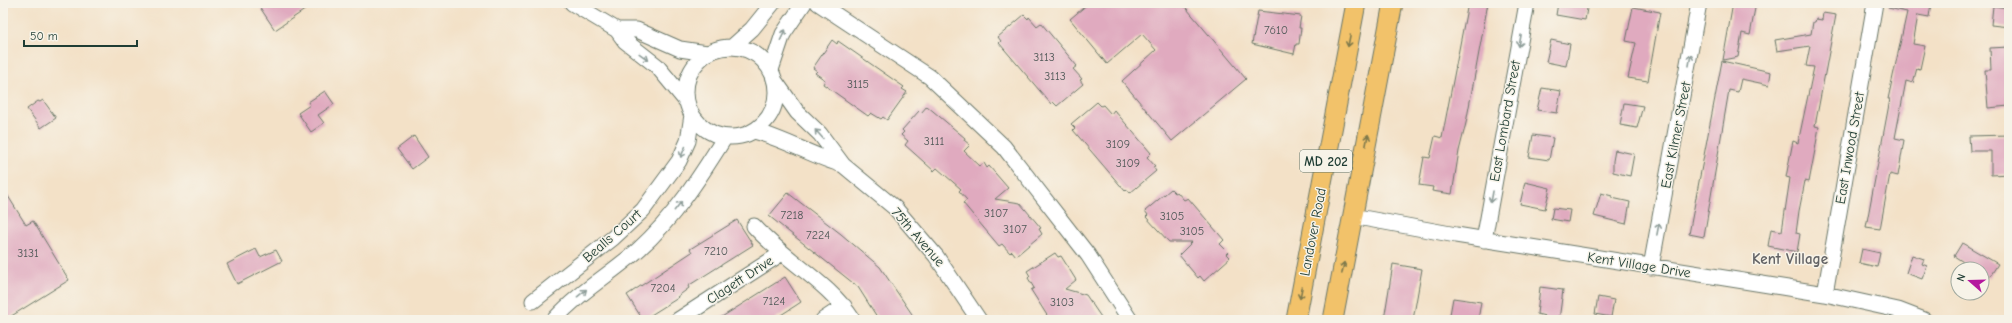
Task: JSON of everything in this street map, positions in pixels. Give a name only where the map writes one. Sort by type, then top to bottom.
[{"type":"main road","name":"Landover Road","points":[[1296,320],[1356,3]]},
{"type":"main road","name":"MD 202","points":[[1333,320],[1393,3]]},
{"type":"street","points":[[572,3],[617,30],[625,41],[657,66],[686,101],[692,115],[700,126],[712,133],[725,137],[740,136],[754,131],[765,122],[772,110],[776,95],[773,76],[764,61],[755,54],[745,49],[733,46],[724,47],[707,53],[697,62],[689,74],[686,87],[686,101]]},
{"type":"street","points":[[733,46],[752,29],[773,3]]},
{"type":"street","points":[[773,76],[783,34],[804,3]]},
{"type":"street","points":[[818,3],[930,77],[1004,147],[1088,255],[1130,320]]},
{"type":"street","name":"East Lombard Street","points":[[1484,240],[1526,3]]},
{"type":"street","name":"East Kilmer Street","points":[[1651,267],[1700,3]]},
{"type":"street","name":"East Inwood Street","points":[[1825,294],[1875,3]]},
{"type":"street","points":[[617,30],[637,30],[680,49],[707,53]]},
{"type":"street","name":"75th Avenue","points":[[773,76],[797,112],[820,134],[843,165],[895,208],[936,256],[980,320]]},
{"type":"street","name":"Bealls Court","points":[[533,301],[613,238],[644,210],[670,175],[684,152],[688,141],[692,115]]},
{"type":"street","name":"75th Avenue","points":[[754,131],[774,136],[822,159],[843,165]]},
{"type":"street","name":"Bealls Court","points":[[554,320],[580,294],[624,262],[652,236],[680,203],[725,137]]},
{"type":"street","name":"Kent Village Drive","points":[[1352,216],[1484,240],[1825,294],[1898,310],[1924,320]]},
{"type":"street","name":"Clagett Drive","points":[[754,226],[782,253],[816,279],[844,306],[853,320]]},
{"type":"street","name":"Clagett Drive","points":[[678,320],[782,253]]},
{"type":"street","points":[[823,320],[844,306]]},
{"type":"building","points":[[257,3],[315,3],[275,30]]},
{"type":"building","points":[[1089,3],[1182,3],[1246,79],[1172,141],[1122,81],[1156,50],[1142,34],[1107,64],[1070,19]]},
{"type":"building","points":[[1468,3],[1488,3],[1452,194],[1432,191],[1433,187],[1419,185],[1424,157],[1430,158],[1435,136],[1442,138]]},
{"type":"building","points":[[1558,3],[1588,3],[1585,20],[1556,15]]},
{"type":"building","points":[[1733,3],[1756,3],[1750,35],[1742,33],[1738,57],[1723,60]]},
{"type":"building","points":[[1888,3],[1931,3],[1929,17],[1918,15],[1913,44],[1925,46],[1920,69],[1917,68],[1913,83],[1906,81],[1895,138],[1904,140],[1898,176],[1890,174],[1880,229],[1866,227],[1890,99],[1888,99],[1907,12],[1888,8]]},
{"type":"building","points":[[1993,6],[2009,8],[2009,27],[1991,25]]},
{"type":"building","points":[[1633,7],[1660,12],[1648,81],[1628,78],[1636,43],[1626,41]]},
{"type":"building","points":[[1258,11],[1301,16],[1299,44],[1296,44],[1294,54],[1252,44]]},
{"type":"building","points":[[1823,13],[1836,15],[1815,126],[1819,127],[1809,182],[1805,181],[1799,211],[1796,233],[1800,234],[1797,252],[1768,246],[1771,229],[1782,231],[1790,178],[1786,177],[1793,141],[1798,143],[1814,67],[1806,66],[1810,46],[1777,51],[1775,40],[1811,34],[1813,22],[1815,22],[1816,19],[1822,20]]},
{"type":"building","points":[[1024,15],[1028,19],[1029,17],[1037,26],[1041,23],[1077,66],[1073,69],[1082,79],[1080,80],[1083,84],[1057,106],[1053,102],[1051,104],[999,43],[1001,41],[998,37]]},
{"type":"building","points":[[832,40],[837,44],[838,41],[904,87],[902,89],[907,92],[887,120],[883,117],[881,119],[871,113],[868,116],[823,84],[825,80],[815,73],[817,71],[813,68]]},
{"type":"building","points":[[1551,40],[1570,44],[1566,66],[1546,62]]},
{"type":"building","points":[[2009,47],[2009,106],[1988,108],[1985,70],[1991,70],[1990,48]]},
{"type":"building","points":[[1722,61],[1771,72],[1769,85],[1741,79],[1738,92],[1729,90],[1704,237],[1689,234]]},
{"type":"building","points":[[1542,88],[1561,91],[1557,113],[1537,110]]},
{"type":"building","points":[[325,91],[334,104],[318,115],[324,123],[311,132],[298,113],[310,105],[308,102]]},
{"type":"building","points":[[43,100],[56,118],[41,128],[27,109],[38,101],[40,102]]},
{"type":"building","points":[[1097,102],[1101,106],[1103,105],[1111,114],[1114,110],[1151,153],[1147,157],[1155,166],[1153,167],[1156,171],[1130,193],[1127,189],[1125,191],[1073,130],[1075,128],[1071,124]]},
{"type":"building","points":[[1624,103],[1643,106],[1637,128],[1620,125]]},
{"type":"building","points":[[927,106],[965,138],[964,140],[970,145],[964,151],[980,166],[984,163],[987,168],[989,166],[1008,188],[995,199],[1020,203],[1041,228],[1039,229],[1042,234],[1016,256],[1012,251],[1010,253],[1002,244],[999,246],[963,203],[967,200],[959,191],[961,189],[937,168],[934,171],[905,145],[908,141],[901,135],[904,132],[902,130],[919,111],[921,113]]},
{"type":"building","points":[[1533,135],[1553,138],[1549,160],[1529,157]]},
{"type":"building","points":[[2009,135],[2009,174],[1991,175],[1991,151],[1970,151],[1969,136]]},
{"type":"building","points":[[414,136],[428,157],[412,169],[397,149]]},
{"type":"building","points":[[1615,150],[1634,154],[1630,176],[1613,172]]},
{"type":"building","points":[[1525,182],[1550,188],[1545,209],[1520,204]]},
{"type":"building","points":[[3,188],[26,225],[33,221],[69,280],[5,320],[3,320]]},
{"type":"building","points":[[1171,189],[1175,193],[1177,192],[1184,200],[1188,198],[1224,240],[1220,244],[1228,252],[1226,254],[1230,258],[1204,281],[1200,276],[1198,278],[1179,255],[1192,242],[1169,242],[1146,217],[1148,215],[1145,211]]},
{"type":"building","points":[[788,193],[841,234],[880,267],[916,320],[879,320],[858,287],[769,216]]},
{"type":"building","points":[[1601,193],[1612,196],[1612,198],[1630,202],[1626,224],[1594,216]]},
{"type":"building","points":[[1553,208],[1570,210],[1568,222],[1551,219]]},
{"type":"building","points":[[737,220],[753,245],[688,286],[689,288],[677,297],[678,298],[643,320],[627,295],[692,252],[690,249]]},
{"type":"building","points":[[1962,243],[1998,264],[1990,276],[1990,261],[1962,261],[1954,256]]},
{"type":"building","points":[[256,249],[260,257],[276,250],[282,261],[237,284],[227,264]]},
{"type":"building","points":[[1862,249],[1880,253],[1877,267],[1859,263]]},
{"type":"building","points":[[1055,253],[1058,257],[1061,256],[1076,280],[1065,289],[1086,295],[1103,320],[1050,320],[1031,290],[1034,288],[1028,278],[1030,276],[1027,271]]},
{"type":"building","points":[[1912,255],[1924,259],[1922,264],[1927,266],[1922,279],[1906,273]]},
{"type":"building","points":[[1393,264],[1422,269],[1413,320],[1384,320]]},
{"type":"building","points":[[785,277],[801,302],[773,320],[717,320]]},
{"type":"building","points":[[1540,287],[1563,290],[1559,320],[1545,320],[1545,316],[1537,314]]},
{"type":"building","points":[[1598,297],[1614,300],[1611,317],[1595,314]]},
{"type":"building","points":[[1453,298],[1481,302],[1478,320],[1449,320]]},
{"type":"district","name":"Kent Village","points":[[1790,259]]}]
